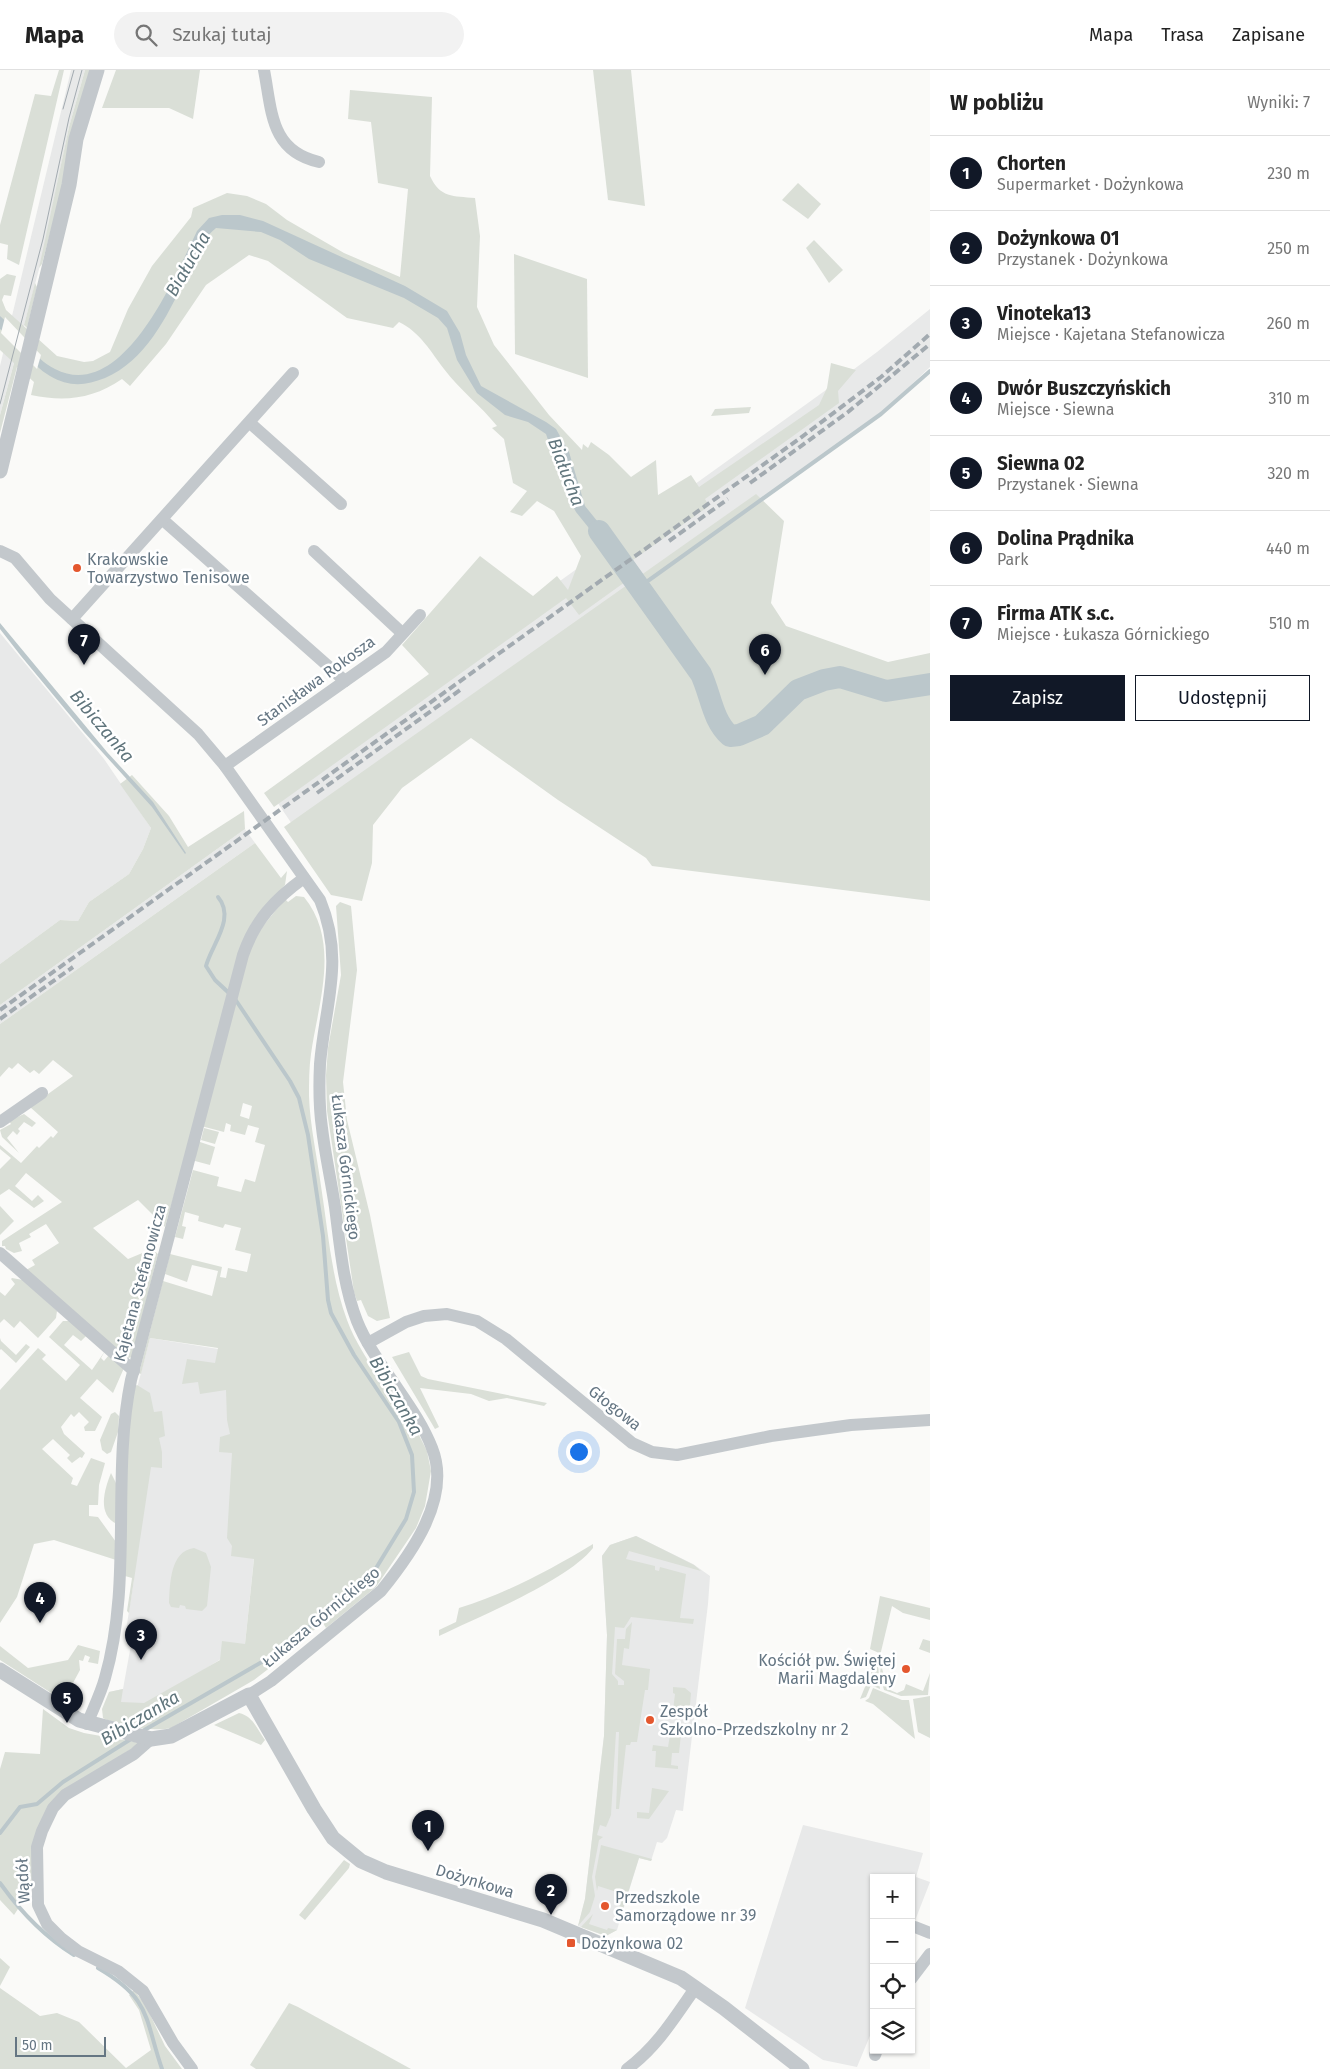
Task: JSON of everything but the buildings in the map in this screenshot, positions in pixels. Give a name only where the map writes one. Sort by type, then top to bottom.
[{"type":"street","points":[[0,472],[68,185],[76,139],[97,70]]},
{"type":"street","points":[[68,185],[80,156],[106,70]]},
{"type":"street","points":[[264,70],[280,137],[292,151],[319,162]]},
{"type":"street","points":[[72,620],[293,373]]},
{"type":"street","points":[[250,423],[341,504]]},
{"type":"street","points":[[163,520],[345,681]]},
{"type":"street","name":"Łukasza Górnickiego","points":[[0,551],[18,560],[50,599],[198,734],[225,766],[320,900],[327,917],[332,940],[331,995],[320,1064],[322,1128],[347,1290],[357,1321],[368,1343],[423,1428],[433,1449],[438,1482],[434,1501],[415,1543],[382,1591],[271,1681],[249,1695]]},
{"type":"street","points":[[314,551],[402,633]]},
{"type":"street","name":"Stanisława Rokosza","points":[[225,766],[386,652],[420,615]]},
{"type":"street","name":"Kajetana Stefanowicza","points":[[87,1724],[106,1676],[116,1616],[120,1583],[124,1426],[134,1371],[245,947],[260,919],[274,901],[304,878]]},
{"type":"street","points":[[0,1122],[42,1093]]},
{"type":"street","points":[[0,1253],[134,1371]]},
{"type":"street","name":"Głogowa","points":[[368,1343],[406,1322],[424,1316],[448,1314],[477,1321],[506,1339],[632,1443],[660,1453],[676,1455],[750,1439],[851,1426],[930,1420]]},
{"type":"street","points":[[0,1670],[42,1699],[87,1724],[147,1738],[171,1736],[249,1695]]},
{"type":"street","name":"Dożynkowa","points":[[249,1695],[314,1809],[333,1838],[361,1861],[386,1872],[543,1920],[667,1972],[696,1987],[802,2069]]},
{"type":"street","name":"Wądół","points":[[147,1738],[134,1754],[65,1795],[53,1808],[37,1847],[38,1905],[48,1924],[61,1938],[78,1951],[118,1971],[142,1991],[173,2044],[192,2069]]},
{"type":"street","points":[[916,1927],[930,1934]]},
{"type":"street","points":[[915,1974],[930,1954]]},
{"type":"street","points":[[627,2069],[650,2050],[696,1987]]},
{"type":"shaded area","points":[[59,70],[64,70],[19,265],[7,259],[8,245],[0,243],[0,225],[35,94],[51,96]]},
{"type":"shaded area","points":[[71,70],[85,70],[69,127],[42,258],[0,415],[0,366]]},
{"type":"shaded area","points":[[85,70],[93,70],[42,264],[39,268],[69,127]]},
{"type":"shaded area","points":[[116,70],[200,70],[193,119],[169,108],[102,108]]},
{"type":"shaded area","points":[[593,70],[631,70],[645,206],[608,200]]},
{"type":"shaded area","points":[[350,90],[432,97],[430,176],[438,188],[448,195],[475,198],[480,236],[477,307],[494,345],[549,415],[582,450],[583,444],[588,448],[591,442],[609,455],[631,477],[656,460],[658,495],[691,475],[699,487],[819,405],[827,388],[831,363],[856,370],[838,391],[839,403],[705,499],[709,506],[633,560],[639,572],[579,615],[566,598],[274,807],[264,793],[429,674],[402,645],[480,556],[533,596],[557,576],[568,590],[581,556],[554,511],[537,501],[522,516],[510,512],[527,491],[513,483],[504,439],[492,428],[497,426],[450,377],[413,331],[399,322],[393,328],[347,318],[268,261],[249,255],[206,285],[166,344],[130,386],[122,379],[100,391],[78,397],[55,398],[31,395],[34,382],[17,367],[0,433],[0,415],[14,363],[0,350],[0,279],[7,274],[16,276],[11,296],[4,295],[2,300],[6,310],[57,356],[84,362],[93,361],[110,352],[128,309],[152,266],[191,217],[193,208],[227,193],[247,196],[266,204],[287,220],[344,253],[400,277],[408,189],[378,183],[371,122],[348,119]]},
{"type":"shaded area","points":[[798,183],[821,204],[808,219],[782,200]]},
{"type":"shaded area","points":[[814,240],[843,270],[829,283],[806,248]]},
{"type":"shaded area","points":[[514,254],[587,279],[588,378],[515,354]]},
{"type":"shaded area","points":[[35,283],[37,287],[27,328],[24,325]]},
{"type":"shaded area","points":[[930,309],[930,367],[889,406],[781,486],[294,827],[269,790],[826,390]]},
{"type":"shaded area","points":[[751,407],[749,413],[711,416],[715,409]]},
{"type":"shaded area","points":[[756,494],[784,521],[771,603],[786,626],[888,662],[930,653],[930,901],[652,866],[646,858],[558,800],[471,738],[402,788],[373,825],[372,863],[362,901],[331,895],[284,827]]},
{"type":"shaded area","points":[[0,633],[104,759],[151,828],[143,849],[129,874],[89,902],[78,921],[60,920],[0,964]]},
{"type":"shaded area","points":[[132,775],[169,816],[188,847],[244,811],[245,829],[0,1005],[0,964],[60,920],[78,921],[89,902],[129,874],[143,849],[151,828],[120,784]]},
{"type":"shaded area","points":[[245,829],[255,843],[0,1024],[0,1005]]},
{"type":"shaded area","points":[[255,843],[281,878],[287,871],[285,885],[251,924],[165,1227],[138,1200],[93,1228],[128,1259],[152,1249],[158,1254],[132,1357],[124,1359],[26,1270],[35,1265],[32,1260],[59,1243],[46,1224],[29,1234],[31,1237],[19,1243],[22,1251],[14,1253],[6,1249],[5,1246],[2,1246],[2,1241],[62,1202],[26,1173],[15,1186],[32,1201],[38,1195],[44,1201],[34,1208],[9,1189],[0,1195],[0,1169],[11,1158],[0,1149],[0,1145],[21,1163],[37,1146],[39,1148],[51,1136],[53,1138],[58,1132],[30,1107],[73,1076],[53,1060],[39,1074],[34,1070],[30,1073],[18,1063],[12,1069],[9,1067],[0,1077],[0,1024]]},
{"type":"shaded area","points":[[296,896],[304,897],[315,915],[322,933],[324,974],[310,1059],[309,1096],[312,1130],[337,1287],[347,1320],[358,1344],[382,1382],[386,1380],[427,1451],[431,1471],[425,1506],[416,1528],[376,1587],[326,1628],[323,1623],[297,1643],[298,1646],[254,1680],[171,1728],[147,1729],[127,1726],[103,1718],[102,1709],[109,1692],[123,1689],[121,1702],[144,1703],[220,1660],[222,1641],[245,1644],[254,1559],[231,1556],[232,1546],[227,1538],[232,1453],[219,1452],[220,1437],[230,1434],[227,1420],[226,1390],[200,1394],[198,1382],[182,1384],[187,1359],[215,1363],[218,1348],[150,1338],[141,1374],[139,1373],[163,1281],[212,1296],[218,1271],[192,1265],[187,1282],[165,1274],[170,1254],[222,1267],[220,1277],[226,1278],[228,1268],[247,1272],[251,1254],[235,1250],[241,1228],[225,1224],[223,1228],[198,1221],[199,1216],[185,1212],[182,1226],[186,1227],[183,1239],[175,1237],[193,1170],[219,1177],[217,1186],[241,1192],[245,1179],[255,1182],[265,1145],[255,1142],[259,1128],[248,1125],[245,1135],[230,1131],[231,1125],[226,1123],[224,1132],[201,1126],[250,942],[285,899],[288,902]],"holes":[[[243,1103],[252,1106],[249,1119],[240,1116]]]},
{"type":"shaded area","points":[[340,902],[351,906],[357,970],[343,1082],[347,1120],[370,1215],[390,1318],[377,1321],[368,1316],[361,1300],[357,1301],[354,1292],[327,1111],[326,1075],[328,1048],[341,975],[336,906]]},
{"type":"shaded area","points":[[24,1114],[36,1123],[32,1127],[24,1122],[18,1129],[20,1131],[17,1135],[13,1131],[7,1138],[19,1153],[2,1137],[0,1130],[11,1124],[9,1121]]},
{"type":"shaded area","points":[[204,1128],[219,1132],[215,1144],[201,1140]]},
{"type":"shaded area","points":[[197,1141],[215,1147],[210,1165],[195,1161]]},
{"type":"shaded area","points":[[0,1206],[14,1221],[0,1235]]},
{"type":"shaded area","points":[[12,1278],[23,1280],[57,1311],[56,1318],[38,1338],[20,1321],[14,1328],[4,1319],[0,1323],[0,1292],[5,1296],[15,1284]]},
{"type":"shaded area","points":[[63,1321],[71,1321],[87,1335],[81,1341],[73,1335],[64,1345],[92,1370],[105,1351],[101,1358],[104,1361],[109,1355],[124,1368],[113,1393],[97,1379],[80,1398],[102,1417],[95,1431],[85,1431],[84,1427],[89,1422],[79,1412],[74,1417],[71,1414],[61,1427],[64,1434],[85,1453],[82,1458],[80,1457],[72,1463],[67,1458],[70,1455],[53,1439],[42,1449],[73,1478],[71,1484],[77,1486],[91,1458],[105,1463],[99,1485],[98,1505],[89,1505],[89,1516],[98,1517],[116,1542],[116,1560],[54,1540],[34,1544],[17,1597],[0,1623],[0,1390],[38,1348],[46,1355],[42,1359],[66,1381],[80,1365],[49,1337]]},
{"type":"shaded area","points":[[0,1338],[16,1355],[26,1344],[30,1347],[16,1363],[0,1350]]},
{"type":"shaded area","points":[[150,1338],[237,1352],[230,1434],[254,1558],[245,1644],[184,1682],[145,1703],[126,1709],[109,1692],[123,1689],[132,1639],[125,1637],[134,1579],[134,1400]]},
{"type":"shaded area","points":[[409,1352],[421,1376],[428,1379],[547,1403],[544,1406],[507,1398],[489,1401],[471,1394],[420,1388],[439,1427],[435,1429],[392,1357]]},
{"type":"shaded area","points":[[137,1385],[150,1393],[154,1412],[162,1411],[165,1436],[159,1438],[162,1452],[162,1468],[151,1467],[129,1613],[127,1611],[132,1578],[125,1576],[127,1425],[135,1386]]},
{"type":"shaded area","points":[[115,1412],[119,1416],[118,1432],[111,1452],[107,1454],[102,1450],[100,1440],[111,1414]]},
{"type":"shaded area","points":[[111,1473],[116,1483],[117,1524],[111,1520],[104,1508],[106,1487]]},
{"type":"shaded area","name":"Zespół Szkolno-Przedszkolny nr 2","points":[[636,1536],[693,1564],[710,1576],[708,1604],[683,1811],[676,1810],[667,1838],[662,1843],[657,1842],[651,1861],[639,1858],[617,1930],[606,1936],[578,1926],[585,1899],[604,1736],[607,1635],[602,1556],[610,1545]]},
{"type":"shaded area","points":[[636,1536],[694,1565],[701,1571],[629,1551],[626,1559],[655,1566],[655,1570],[659,1571],[660,1567],[686,1574],[680,1618],[694,1619],[693,1624],[631,1617],[624,1628],[615,1627],[612,1674],[618,1681],[618,1685],[624,1685],[624,1681],[615,1674],[617,1639],[625,1639],[626,1629],[632,1622],[629,1649],[624,1648],[622,1665],[650,1669],[648,1690],[645,1690],[637,1742],[631,1742],[630,1745],[626,1745],[619,1809],[616,1809],[619,1732],[616,1732],[611,1815],[606,1827],[600,1825],[597,1835],[603,1837],[599,1840],[592,1877],[595,1896],[590,1912],[578,1926],[585,1899],[604,1736],[607,1635],[602,1556],[610,1545]]},
{"type":"shaded area","points":[[593,1544],[593,1548],[581,1560],[544,1585],[439,1636],[439,1630],[456,1622],[459,1608],[528,1580]]},
{"type":"shaded area","points":[[194,1548],[206,1553],[211,1567],[207,1606],[202,1611],[186,1609],[185,1606],[180,1605],[179,1608],[171,1607],[169,1603],[171,1578],[176,1562],[186,1550]]},
{"type":"shaded area","points":[[880,1596],[930,1608],[930,1620],[903,1613],[892,1606],[878,1664],[880,1689],[871,1685],[866,1697],[860,1699],[879,1653],[870,1649]]},
{"type":"shaded area","points":[[923,1639],[930,1641],[930,1653],[919,1649]]},
{"type":"shaded area","points":[[78,1645],[100,1651],[98,1664],[88,1662],[90,1657],[85,1655],[83,1661],[79,1660],[80,1670],[67,1694],[73,1699],[70,1705],[0,1660],[0,1646],[28,1668],[68,1660]]},
{"type":"shaded area","points":[[881,1664],[884,1676],[889,1678],[887,1683],[890,1690],[897,1693],[904,1690],[906,1684],[923,1691],[930,1673],[928,1695],[901,1696],[884,1690],[880,1675]]},
{"type":"shaded area","points":[[673,1687],[685,1688],[691,1693],[689,1717],[676,1717],[677,1711],[673,1710],[675,1694],[673,1693]]},
{"type":"shaded area","points":[[873,1688],[902,1700],[909,1700],[915,1739],[873,1704],[865,1701],[869,1698]]},
{"type":"shaded area","points":[[930,1696],[930,1738],[918,1732],[913,1699]]},
{"type":"shaded area","points":[[43,1709],[69,1728],[84,1733],[140,1743],[64,1793],[34,1852],[31,1889],[14,1915],[0,1900],[0,1769],[5,1752],[40,1754]]},
{"type":"shaded area","points":[[239,1713],[248,1717],[257,1727],[265,1740],[261,1745],[214,1725]]},
{"type":"shaded area","points":[[675,1724],[682,1725],[679,1753],[672,1753],[671,1765],[678,1766],[678,1769],[655,1767],[656,1751],[652,1751],[653,1745],[668,1747],[671,1729],[674,1730]]},
{"type":"shaded area","points":[[652,1788],[669,1791],[649,1819],[637,1818],[637,1812],[649,1813]]},
{"type":"shaded area","points":[[803,1825],[923,1853],[916,1877],[930,1882],[915,1921],[915,1874],[870,1874],[870,2036],[857,2067],[823,2060],[745,2008]]},
{"type":"shaded area","points":[[601,1845],[652,1859],[651,1861],[639,1858],[621,1915],[617,1914],[623,1894],[598,1886],[597,1891],[595,1877]]},
{"type":"shaded area","points":[[344,1860],[350,1864],[349,1868],[305,1920],[299,1915]]},
{"type":"shaded area","points":[[593,1914],[589,1924],[607,1930],[608,1928],[617,1930],[606,1936],[581,1927]]},
{"type":"shaded area","points":[[0,1958],[10,1967],[0,1986]]},
{"type":"shaded area","points":[[0,1988],[40,2016],[57,2013],[79,2022],[126,2068],[151,2050],[139,2010],[129,1995],[134,1990],[145,2004],[165,2046],[182,2069],[0,2069]]},
{"type":"shaded area","points":[[289,2003],[411,2069],[256,2069],[250,2065]]},
{"type":"water","points":[[222,215],[240,215],[263,221],[405,286],[447,311],[460,333],[466,355],[481,386],[556,429],[569,452],[585,506],[619,552],[611,561],[605,548],[576,512],[566,493],[546,434],[528,422],[505,415],[477,393],[457,360],[447,328],[438,318],[404,298],[309,259],[280,240],[261,232],[216,228],[197,252],[171,308],[153,336],[132,361],[105,378],[84,384],[70,384],[57,380],[37,366],[0,329],[0,316],[33,352],[55,369],[80,375],[103,369],[124,353],[143,330],[160,304],[197,231],[209,218]]},
{"type":"water","points":[[0,623],[107,752],[153,802],[185,854],[152,807],[84,732],[21,656],[0,629]]},
{"type":"pier","points":[[5,317],[41,355],[37,369],[1,333]]},
{"type":"waterway","points":[[638,588],[881,414],[930,371]]},
{"type":"waterway","name":"Białucha","points":[[599,531],[701,674],[719,723],[730,736],[739,735],[762,725],[798,690],[824,680],[840,677],[886,691],[930,684]]},
{"type":"waterway","name":"Bibiczanka","points":[[218,897],[223,905],[224,922],[206,966],[215,980],[230,994]]},
{"type":"waterway","name":"Bibiczanka","points":[[141,1732],[267,1659],[367,1583],[406,1519],[414,1492],[412,1455],[399,1422],[354,1355],[331,1313],[328,1300],[323,1236],[308,1135],[299,1098],[290,1081],[235,999]]},
{"type":"waterway","name":"Bibiczanka","points":[[0,1833],[20,1807],[37,1804],[63,1782],[131,1739]]},
{"type":"waterway","name":"Bibiczanka","points":[[0,1883],[34,1923],[74,1955]]},
{"type":"waterway","name":"Bibiczanka","points":[[98,1968],[128,1989],[137,2000],[148,2022],[162,2069]]},
{"type":"tram line","points":[[63,109],[74,70]]},
{"type":"tram line","points":[[0,404],[43,239],[69,118],[82,70]]},
{"type":"railway","points":[[0,1010],[799,439],[881,377],[930,334]]},
{"type":"railway","points":[[750,483],[848,412],[930,344]]},
{"type":"railway","points":[[669,541],[728,499]]},
{"type":"railway","points":[[317,793],[463,688]]},
{"type":"railway","points":[[0,1019],[73,967]]},
{"type":"place","name":"Krakowskie Towarzystwo Tenisowe","points":[[77,568]]},
{"type":"place","name":"Firma ATK s.c.","points":[[84,665]]},
{"type":"place","name":"Dolina Prądnika","points":[[765,675]]},
{"type":"place","name":"Dwór Buszczyńskich","points":[[40,1623]]},
{"type":"place","name":"Vinoteka13","points":[[141,1660]]},
{"type":"place","name":"Kościół pw. Świętej Marii Magdaleny","points":[[906,1669]]},
{"type":"place","name":"Zespół Szkolno-Przedszkolny nr 2","points":[[650,1720]]},
{"type":"place","name":"Siewna 02","points":[[67,1723]]},
{"type":"place","name":"Chorten","points":[[428,1851]]},
{"type":"place","name":"Przedszkole Samorządowe nr 39","points":[[605,1906]]},
{"type":"place","name":"Dożynkowa 01","points":[[551,1915]]},
{"type":"place","name":"Dożynkowa 02","points":[[571,1943]]}]
